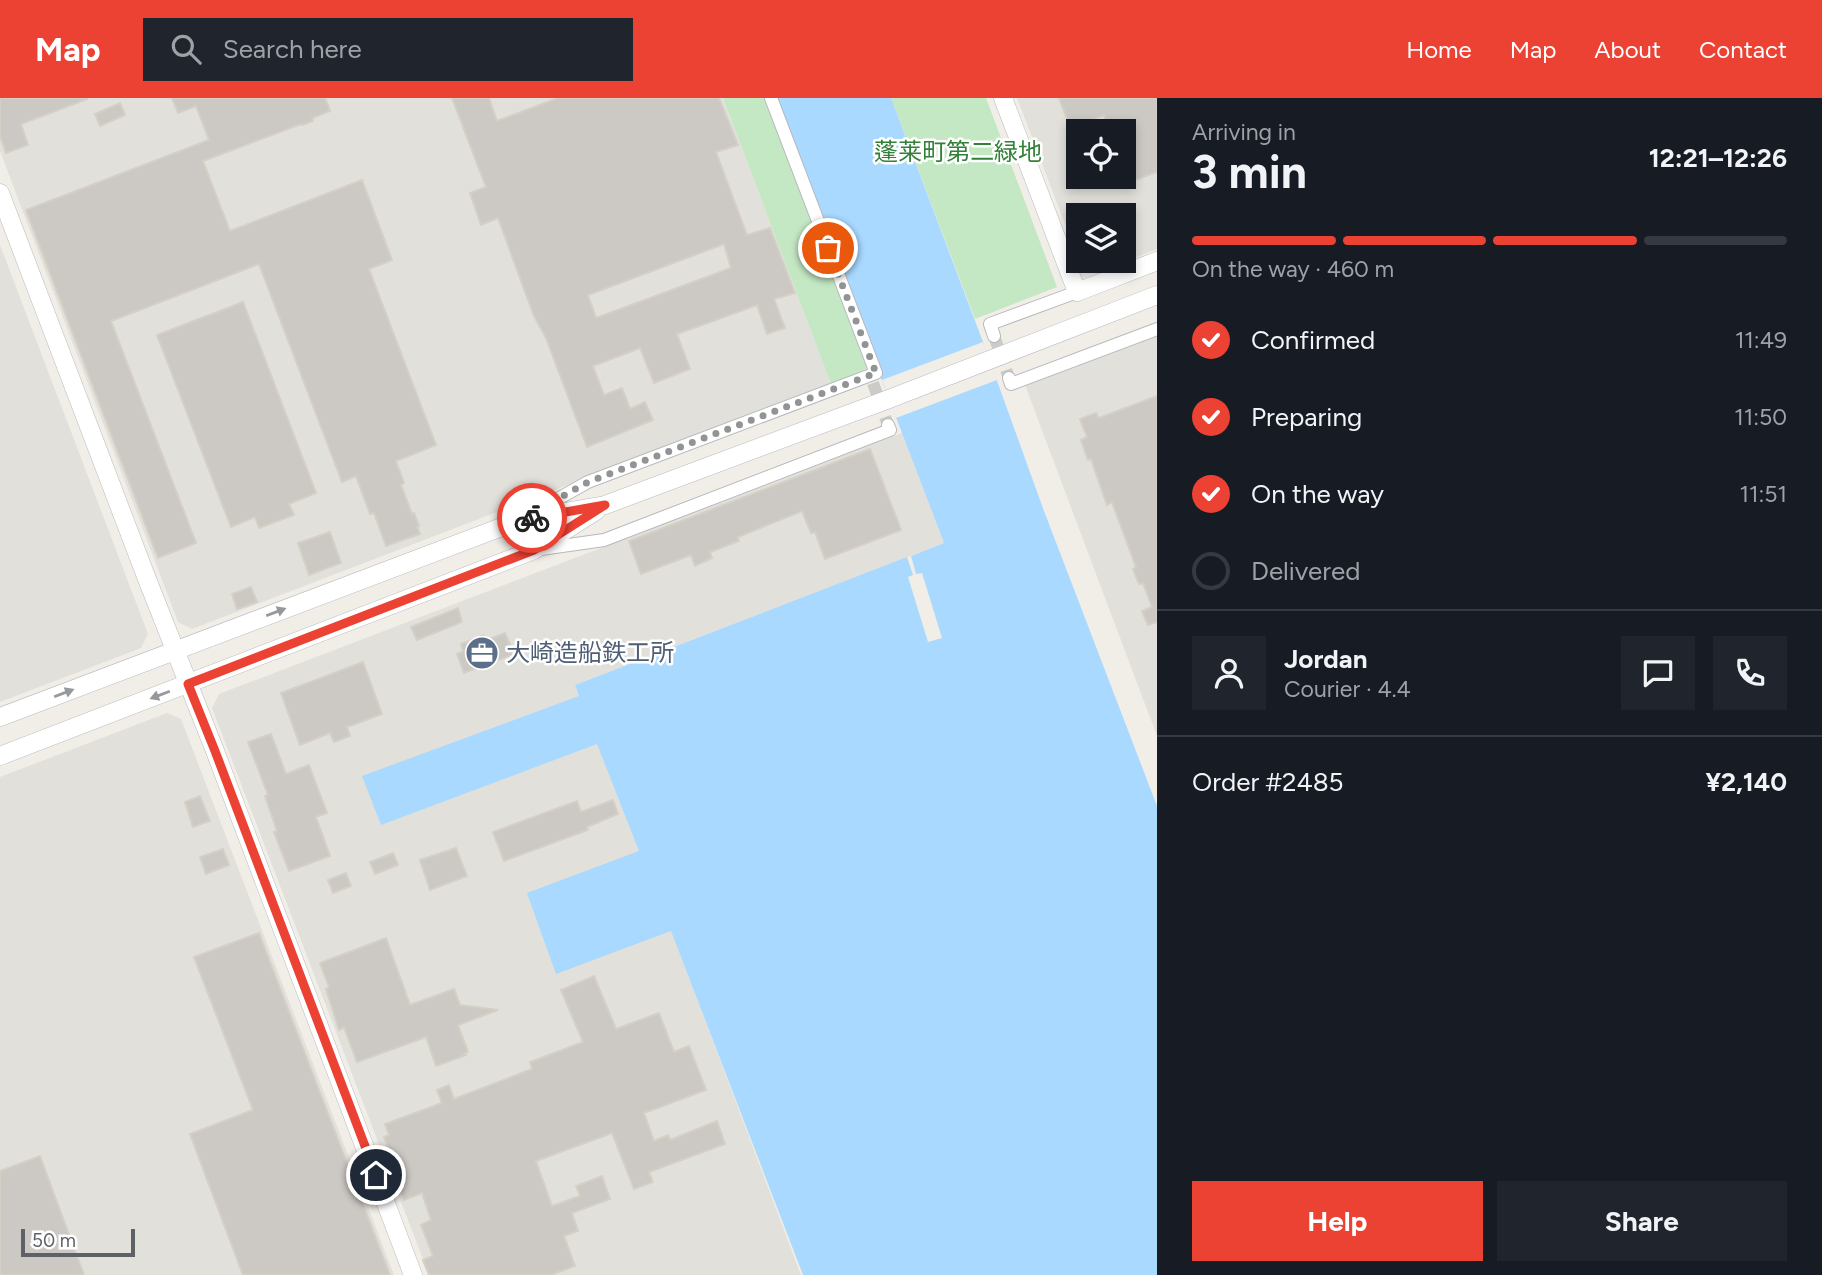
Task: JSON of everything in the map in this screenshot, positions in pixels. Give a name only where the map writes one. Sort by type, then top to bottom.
[{"type":"street","points":[[0,717],[520,520],[588,482],[872,379],[876,373],[771,98]]},
{"type":"street","points":[[1003,98],[1077,292]]},
{"type":"street","points":[[0,193],[413,1275]]},
{"type":"street","points":[[994,336],[990,324],[1157,261]]},
{"type":"street","points":[[520,520],[605,505],[889,400],[1157,295]]},
{"type":"street","points":[[1009,378],[1011,384],[1157,328]]},
{"type":"street","points":[[534,550],[604,540],[890,430],[888,425]]},
{"type":"street","points":[[0,756],[534,550],[605,505]]},
{"type":"shaded area","points":[[0,98],[723,98],[831,384],[192,629],[178,622],[0,151]]},
{"type":"shaded area","points":[[1017,98],[1157,98],[1157,249],[1136,257],[1136,203],[1066,203],[1066,227]]},
{"type":"shaded area","points":[[0,245],[148,634],[141,648],[0,702]]},
{"type":"shaded area","points":[[1157,334],[1157,736],[1025,385]]},
{"type":"shaded area","points":[[902,433],[944,543],[575,685],[801,1275],[429,1275],[212,708],[219,694]]},
{"type":"shaded area","points":[[167,713],[181,719],[394,1275],[0,1275],[0,777]]},
{"type":"green space","points":[[723,98],[765,98],[867,364],[866,369],[831,384]]},
{"type":"green space","name":"蓬莱町第二緑地","points":[[891,98],[986,98],[1057,287],[975,319]]},
{"type":"water","points":[[774,98],[891,98],[1157,806],[1157,1275],[803,1275],[671,931],[556,974],[527,893],[639,851],[597,744],[381,825],[362,776],[579,696],[575,685],[907,557],[913,575],[908,577],[928,642],[942,638],[922,573],[916,574],[911,556],[944,543]]},
{"type":"pier","points":[[983,342],[997,380],[896,418],[882,380]]},
{"type":"building","points":[[0,98],[87,99],[21,124],[28,145],[6,153],[0,136]]},
{"type":"building","points":[[172,98],[325,98],[330,111],[312,118],[313,121],[203,161],[230,231],[362,180],[392,260],[369,269],[436,445],[396,461],[404,483],[401,485],[420,534],[386,546],[374,513],[370,514],[356,476],[342,482],[259,264],[111,321],[196,543],[158,558],[26,210],[209,140],[196,106],[178,113]]},
{"type":"building","points":[[452,98],[489,98],[497,121],[558,98],[719,98],[738,145],[716,152],[747,235],[770,228],[795,293],[774,299],[785,328],[767,334],[757,305],[677,334],[690,369],[654,383],[640,348],[593,366],[604,395],[622,388],[630,409],[645,402],[653,420],[587,447],[498,218],[481,225],[470,193],[486,187]],"holes":[[[724,244],[731,268],[596,318],[588,295]]]},
{"type":"building","points":[[1059,98],[1157,98],[1157,172],[1136,180],[1136,119],[1106,119],[1104,115],[1093,119],[1067,119]]},
{"type":"building","points":[[120,103],[125,115],[100,126],[95,114]]},
{"type":"building","points":[[243,302],[316,493],[289,504],[294,515],[259,528],[255,517],[231,527],[157,335]]},
{"type":"building","points":[[1157,396],[1157,622],[1148,625],[1142,611],[1152,607],[1143,583],[1139,584],[1133,569],[1136,567],[1112,502],[1107,505],[1091,459],[1088,460],[1081,440],[1087,437],[1080,419],[1096,413],[1099,418]]},
{"type":"building","points":[[870,449],[901,530],[825,559],[815,532],[811,533],[802,511],[738,537],[739,541],[710,552],[712,558],[695,566],[691,555],[641,574],[629,541]]},
{"type":"building","points":[[330,532],[341,563],[309,575],[298,543]]},
{"type":"building","points":[[251,587],[257,602],[237,609],[232,594]]},
{"type":"building","points":[[458,608],[462,622],[417,640],[411,627]]},
{"type":"building","points":[[505,633],[514,654],[464,673],[457,654],[463,651],[461,644],[483,635],[485,641]]},
{"type":"building","points":[[363,662],[382,714],[347,727],[350,736],[334,742],[330,733],[300,745],[281,693]]},
{"type":"building","points":[[271,734],[286,774],[309,765],[327,813],[316,817],[330,856],[289,871],[274,832],[277,831],[265,796],[268,795],[248,742]]},
{"type":"building","points":[[200,796],[210,821],[193,827],[185,802]]},
{"type":"building","points":[[613,800],[618,814],[587,827],[588,830],[504,861],[493,832],[577,801],[581,812]]},
{"type":"building","points":[[456,848],[467,876],[430,890],[420,860]]},
{"type":"building","points":[[223,849],[229,865],[206,874],[200,857]]},
{"type":"building","points":[[393,853],[398,865],[375,874],[370,862]]},
{"type":"building","points":[[346,873],[351,886],[333,893],[328,880]]},
{"type":"building","points":[[259,933],[390,1275],[243,1275],[190,1134],[253,1110],[194,957]]},
{"type":"building","points":[[386,938],[410,1005],[454,989],[460,1005],[498,1010],[458,1025],[468,1052],[466,1055],[436,1066],[426,1037],[357,1062],[344,1027],[339,1030],[326,989],[329,987],[320,963]]},
{"type":"building","points":[[594,976],[616,1029],[659,1013],[674,1052],[689,1046],[706,1090],[644,1113],[654,1141],[668,1135],[670,1140],[717,1121],[725,1144],[649,1172],[653,1182],[634,1189],[612,1133],[536,1161],[552,1206],[580,1196],[576,1186],[602,1176],[610,1199],[572,1213],[578,1231],[564,1236],[575,1266],[551,1275],[429,1275],[423,1260],[433,1256],[421,1225],[431,1220],[422,1193],[404,1200],[400,1189],[397,1190],[383,1153],[389,1150],[384,1137],[389,1135],[385,1124],[442,1103],[437,1090],[449,1085],[454,1099],[532,1069],[530,1062],[583,1042],[561,990]]},
{"type":"building","points":[[40,1156],[84,1275],[0,1275],[0,1171]]},
{"type":"tunnel","points":[[994,336],[1009,378]]},
{"type":"tunnel","points":[[873,383],[888,425]]},
{"type":"way so far","points":[[532,518],[520,520],[588,482],[876,373],[828,248]]},
{"type":"place","name":"大崎造船鉄工所","points":[[482,653]]},
{"type":"route","points":[[376,1175],[188,684],[534,550],[605,505],[532,518]]}]
